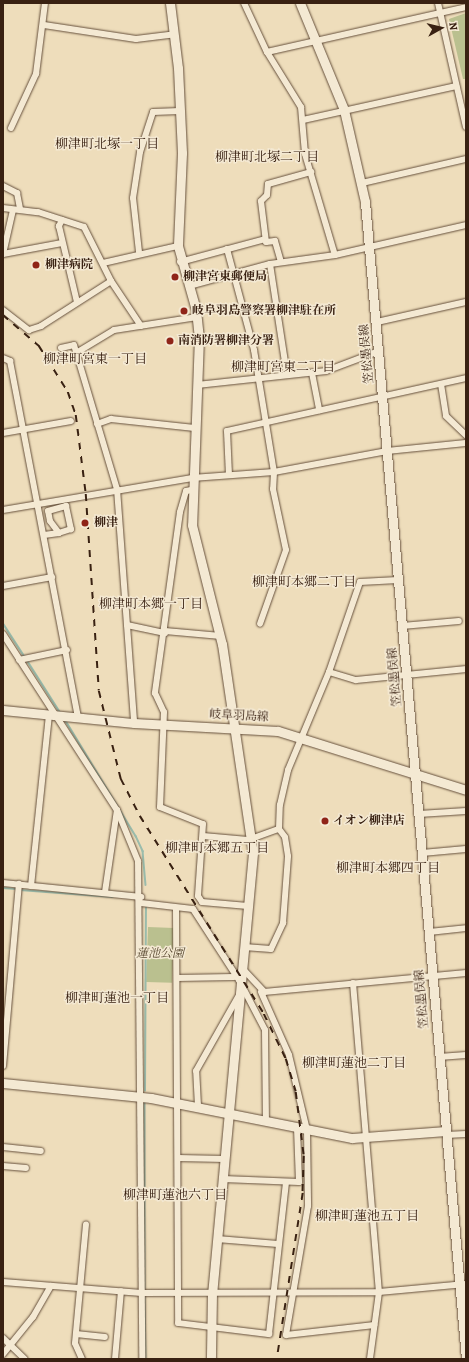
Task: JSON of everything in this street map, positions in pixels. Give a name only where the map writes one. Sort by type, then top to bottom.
[{"type":"main road","points":[[170,3],[175,34],[180,111],[178,246],[180,262],[189,286],[197,317],[197,384],[191,490],[195,540],[221,636],[252,838],[248,906],[212,1292],[211,1359]]},
{"type":"main road","name":"笠松墨俣線","points":[[300,3],[317,40],[344,110],[362,183],[370,248],[439,1057],[463,1285],[466,1358]]},
{"type":"main road","name":"岐阜羽島線","points":[[3,710],[134,723],[236,727],[278,731],[466,790]]},
{"type":"main road","points":[[3,1083],[141,1096],[198,1106],[307,1130],[366,1139],[446,1133]]},
{"type":"street","points":[[11,128],[36,74],[44,25],[45,3]]},
{"type":"street","points":[[244,3],[267,52],[296,98],[303,120],[305,154],[335,255]]},
{"type":"street","points":[[438,3],[466,127]]},
{"type":"street","points":[[267,52],[466,7]]},
{"type":"street","points":[[44,25],[136,39],[175,34]]},
{"type":"street","points":[[303,120],[456,86]]},
{"type":"street","points":[[139,252],[133,198],[140,152],[153,112],[180,111]]},
{"type":"street","points":[[362,183],[466,159]]},
{"type":"street","points":[[282,262],[275,241],[266,242],[261,201],[267,195],[268,184],[310,172]]},
{"type":"street","points":[[3,186],[17,193],[20,209]]},
{"type":"street","points":[[3,208],[13,210],[20,209],[62,220],[90,232],[111,281],[141,326]]},
{"type":"street","points":[[13,210],[3,254],[62,243]]},
{"type":"street","points":[[62,220],[59,226],[62,243],[78,302]]},
{"type":"street","points":[[189,286],[270,264],[335,255],[466,225]]},
{"type":"street","points":[[180,262],[265,239]]},
{"type":"street","points":[[103,263],[139,252],[178,246]]},
{"type":"street","points":[[227,249],[260,379],[274,472],[273,489],[286,550],[260,624]]},
{"type":"street","points":[[270,264],[287,375]]},
{"type":"street","points":[[3,310],[29,330],[111,281]]},
{"type":"street","points":[[377,322],[466,302]]},
{"type":"street","points":[[76,353],[114,330],[197,317]]},
{"type":"street","points":[[61,348],[74,345],[117,489],[134,723]]},
{"type":"street","points":[[197,384],[312,373],[379,351]]},
{"type":"street","points":[[3,358],[10,362],[24,429],[67,650],[78,718]]},
{"type":"street","points":[[312,373],[319,410]]},
{"type":"street","points":[[229,475],[227,431],[266,421],[466,378]]},
{"type":"street","points":[[441,384],[446,416],[466,434]]},
{"type":"street","points":[[98,424],[111,419],[195,428]]},
{"type":"street","points":[[3,433],[71,421]]},
{"type":"street","points":[[3,510],[117,489],[192,478],[274,472],[387,451],[466,443]]},
{"type":"street","points":[[191,490],[186,491],[180,512],[165,632],[154,693],[164,712],[160,807],[203,824],[198,896],[202,902],[248,906]]},
{"type":"street","points":[[44,535],[59,533],[72,529],[66,506],[48,511],[50,521],[59,533]]},
{"type":"street","points":[[3,586],[52,577]]},
{"type":"street","points":[[244,948],[271,949],[282,923],[288,856],[285,837],[279,829],[283,787],[329,672],[360,582],[398,580]]},
{"type":"street","points":[[402,626],[459,621]]},
{"type":"street","points":[[127,625],[165,632],[221,636]]},
{"type":"street","points":[[3,634],[52,715],[117,810],[134,846],[141,900],[142,1359]]},
{"type":"street","points":[[19,660],[67,650]]},
{"type":"street","points":[[329,672],[356,680],[466,669]]},
{"type":"street","points":[[31,886],[52,715]]},
{"type":"street","points":[[106,892],[117,810]]},
{"type":"street","points":[[419,814],[466,810]]},
{"type":"street","points":[[203,836],[252,838],[279,829]]},
{"type":"street","points":[[422,853],[466,849]]},
{"type":"street","points":[[3,883],[106,892],[176,909],[193,909],[265,1030],[266,1121]]},
{"type":"street","points":[[3,1066],[5,1021],[19,884]]},
{"type":"street","points":[[176,909],[178,1323],[269,1334],[272,1291],[286,1182]]},
{"type":"street","points":[[429,932],[466,928]]},
{"type":"street","points":[[242,968],[262,992],[289,1055],[307,1130],[308,1206],[286,1335],[374,1325]]},
{"type":"street","points":[[262,992],[466,973]]},
{"type":"street","points":[[177,978],[234,977]]},
{"type":"street","points":[[354,983],[379,1292],[370,1359]]},
{"type":"street","points":[[198,1106],[196,1071],[240,990]]},
{"type":"street","points":[[439,1057],[466,1055]]},
{"type":"street","points":[[223,1179],[300,1182],[297,1127]]},
{"type":"street","points":[[446,1133],[466,1134]]},
{"type":"street","points":[[3,1146],[41,1151]]},
{"type":"street","points":[[178,1158],[225,1159]]},
{"type":"street","points":[[3,1166],[26,1168]]},
{"type":"street","points":[[82,1359],[76,1348],[76,1334],[86,1225]]},
{"type":"street","points":[[217,1239],[278,1244]]},
{"type":"street","points":[[3,1282],[142,1293],[294,1290],[379,1292],[463,1285]]},
{"type":"street","points":[[3,1354],[11,1345],[51,1286]]},
{"type":"street","points":[[115,1359],[121,1291]]},
{"type":"street","points":[[76,1334],[105,1337]]},
{"type":"street","points":[[3,1338],[25,1359]]},
{"type":"green space","points":[[466,13],[466,79],[463,79],[449,19]]},
{"type":"green space","name":"蓮池公園","points":[[148,927],[174,928],[172,983],[146,982]]},
{"type":"waterway","points":[[3,623],[25,657]]},
{"type":"waterway","points":[[27,660],[60,712]]},
{"type":"waterway","points":[[66,721],[136,836],[143,851],[146,885]]},
{"type":"waterway","points":[[3,888],[16,889]]},
{"type":"waterway","points":[[20,890],[113,897]]},
{"type":"waterway","points":[[145,1091],[146,908]]},
{"type":"waterway","points":[[145,1102],[145,1289]]},
{"type":"waterway","points":[[145,1297],[146,1359]]},
{"type":"railway","points":[[3,315],[39,346],[68,392],[76,415],[86,494],[99,691],[121,779],[140,816],[264,1014],[286,1059],[296,1092],[304,1156],[303,1193],[277,1359]]},
{"type":"place","name":"柳津病院","points":[[36,265]]},
{"type":"place","name":"柳津宮東郵便局","points":[[175,277]]},
{"type":"place","name":"岐阜羽島警察署柳津駐在所","points":[[184,311]]},
{"type":"place","name":"南消防署柳津分署","points":[[170,341]]},
{"type":"place","name":"柳津","points":[[85,523]]},
{"type":"place","name":"イオン柳津店","points":[[325,821]]},
{"type":"district","name":"柳津町北塚一丁目","points":[[107,144]]},
{"type":"district","name":"柳津町北塚二丁目","points":[[267,157]]},
{"type":"district","name":"柳津町宮東一丁目","points":[[95,359]]},
{"type":"district","name":"柳津町宮東二丁目","points":[[283,367]]},
{"type":"district","name":"柳津町本郷二丁目","points":[[304,582]]},
{"type":"district","name":"柳津町本郷一丁目","points":[[151,604]]},
{"type":"district","name":"柳津町本郷五丁目","points":[[217,848]]},
{"type":"district","name":"柳津町本郷四丁目","points":[[388,868]]},
{"type":"district","name":"柳津町蓮池一丁目","points":[[117,998]]},
{"type":"district","name":"柳津町蓮池二丁目","points":[[354,1063]]},
{"type":"district","name":"柳津町蓮池六丁目","points":[[175,1195]]},
{"type":"district","name":"柳津町蓮池五丁目","points":[[367,1216]]}]
